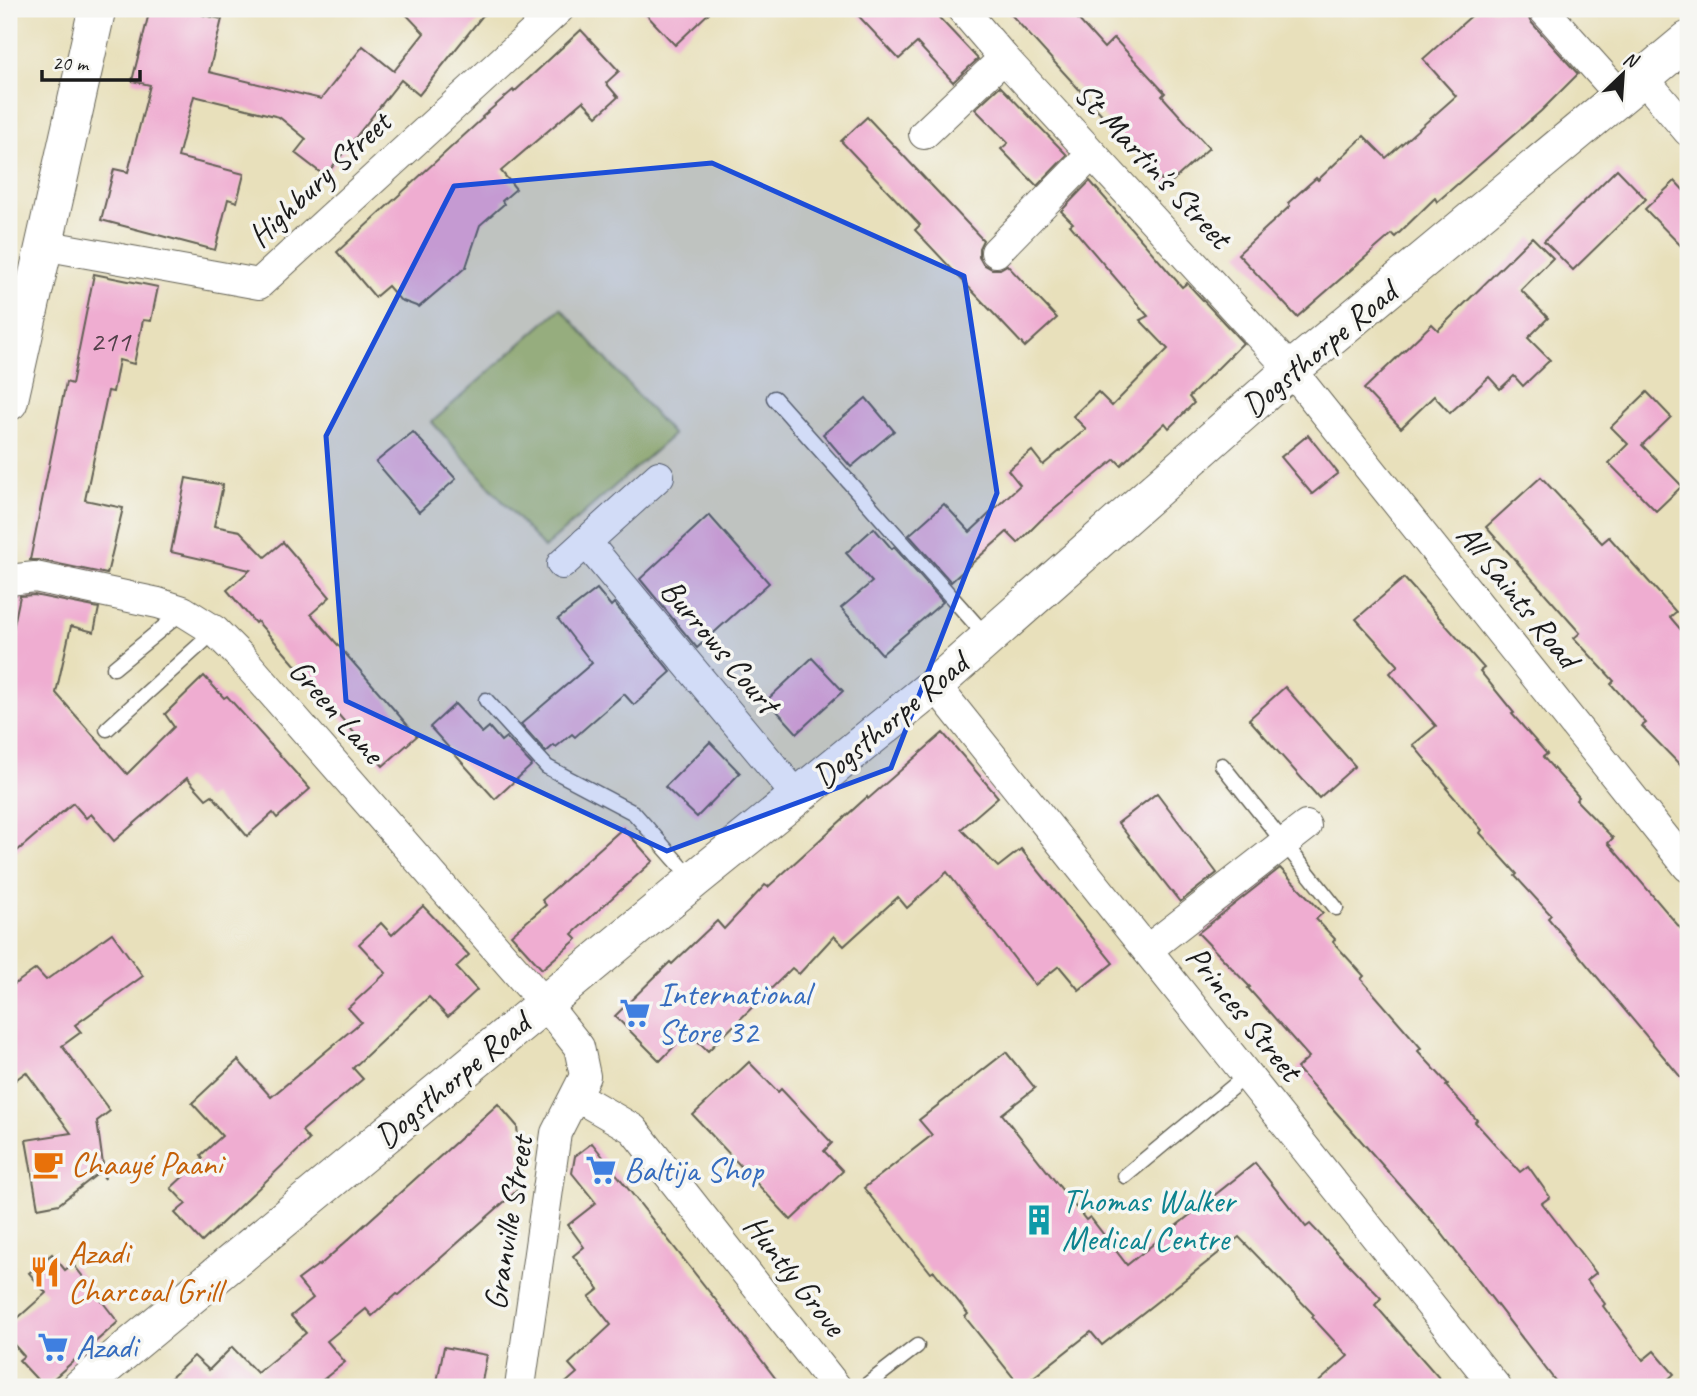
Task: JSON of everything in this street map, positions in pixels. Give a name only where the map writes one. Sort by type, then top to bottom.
[{"type":"street","points":[[9,402],[97,9]]},
{"type":"street","name":"Highbury Street","points":[[43,245],[259,284],[559,9]]},
{"type":"street","name":"St Martin's Street","points":[[962,9],[1291,370]]},
{"type":"street","points":[[1544,9],[1632,87],[1688,131]]},
{"type":"street","name":"Dogsthorpe Road","points":[[82,1387],[694,880],[935,685],[1291,370],[1688,40]]},
{"type":"street","points":[[924,134],[1004,58]]},
{"type":"street","points":[[996,251],[1093,154]]},
{"type":"street","name":"All Saints Road","points":[[1291,370],[1688,867]]},
{"type":"street","points":[[562,564],[659,476]]},
{"type":"street","name":"Burrows Court","points":[[586,542],[798,797]]},
{"type":"street","name":"Green Lane","points":[[9,580],[35,577],[158,603],[183,611],[215,631],[240,656],[545,1003]]},
{"type":"street","name":"Princes Street","points":[[935,685],[1496,1387]]},
{"type":"street","points":[[1147,950],[1296,834]]},
{"type":"street","name":"Granville Street","points":[[520,1387],[556,1133],[585,1076],[579,1047],[545,1003]]},
{"type":"street","name":"Huntly Grove","points":[[576,1096],[633,1129],[836,1387]]},
{"type":"lane","points":[[774,398],[988,638]]},
{"type":"lane","points":[[114,668],[183,611]]},
{"type":"lane","points":[[107,729],[215,631]]},
{"type":"lane","points":[[486,700],[547,767],[634,813],[694,880]]},
{"type":"lane","points":[[1222,765],[1296,834],[1336,908]]},
{"type":"lane","points":[[1125,1176],[1247,1075]]},
{"type":"lane","points":[[864,1387],[917,1346]]},
{"type":"highlighted area","points":[[712,163],[964,276],[997,493],[891,768],[667,851],[346,701],[326,436],[454,186]]},
{"type":"green space","points":[[561,308],[673,435],[544,548],[432,422]]},
{"type":"building","points":[[150,9],[205,9],[203,15],[222,19],[209,72],[321,99],[363,46],[394,71],[424,33],[401,9],[488,9],[419,95],[401,80],[325,176],[295,153],[306,139],[279,117],[194,96],[178,157],[244,174],[237,202],[228,199],[215,250],[101,220],[114,169],[128,172],[150,85],[132,81]]},
{"type":"building","points":[[641,9],[713,9],[675,45]]},
{"type":"building","points":[[852,9],[931,9],[978,59],[953,82],[917,43],[899,59]]},
{"type":"building","points":[[1006,9],[1069,9],[1104,48],[1114,38],[1165,93],[1162,96],[1209,148],[1167,186]]},
{"type":"building","points":[[1479,9],[1526,9],[1530,21],[1578,74],[1541,111],[1437,202],[1435,198],[1395,237],[1392,234],[1297,317],[1238,254],[1290,206],[1288,203],[1316,178],[1318,180],[1364,136],[1386,158],[1456,96],[1423,59]]},
{"type":"building","points":[[581,30],[619,71],[606,83],[618,97],[597,116],[583,101],[501,171],[516,189],[502,201],[504,204],[480,225],[466,267],[419,307],[400,300],[388,286],[375,297],[337,252],[482,117],[513,90],[514,92]]},
{"type":"building","points":[[1000,86],[1067,155],[1037,186],[1001,149],[1008,143],[975,109]]},
{"type":"building","points":[[867,117],[983,240],[979,257],[983,264],[992,269],[1007,265],[1057,318],[1025,347],[915,230],[920,225],[841,141]]},
{"type":"building","points":[[1617,169],[1646,199],[1573,270],[1544,241]]},
{"type":"building","points":[[1090,181],[1182,287],[1187,283],[1243,343],[1189,397],[1194,403],[1169,428],[1165,423],[1121,465],[1115,459],[1041,520],[1018,543],[1007,532],[951,582],[909,535],[944,504],[970,532],[1020,485],[1008,470],[1032,451],[1043,465],[1086,429],[1073,416],[1098,392],[1112,406],[1168,349],[1140,320],[1148,316],[1061,211]]},
{"type":"building","points":[[1675,181],[1688,195],[1688,253],[1645,209]]},
{"type":"building","points":[[1532,237],[1553,258],[1521,290],[1548,318],[1528,338],[1550,360],[1523,386],[1514,376],[1500,389],[1489,377],[1450,413],[1434,396],[1401,428],[1364,389],[1432,324],[1438,330]]},
{"type":"building","points":[[94,274],[158,287],[151,321],[143,320],[134,364],[119,360],[113,392],[108,391],[85,500],[123,508],[107,574],[30,560],[66,382],[72,384]]},
{"type":"building","points":[[1647,392],[1671,417],[1642,445],[1682,486],[1656,511],[1609,463],[1628,444],[1611,427]]},
{"type":"building","points":[[866,398],[894,431],[851,467],[823,434]]},
{"type":"building","points":[[413,432],[456,479],[419,512],[376,462]]},
{"type":"building","points":[[1308,435],[1338,473],[1312,494],[1281,457]]},
{"type":"building","points":[[1541,477],[1602,543],[1609,537],[1676,612],[1670,617],[1688,638],[1688,773],[1642,726],[1646,723],[1611,684],[1614,681],[1574,638],[1580,633],[1486,527]]},
{"type":"building","points":[[186,478],[223,485],[214,526],[240,531],[265,557],[283,542],[330,597],[311,614],[417,736],[383,766],[227,590],[250,570],[171,552]]},
{"type":"building","points":[[709,515],[769,583],[697,648],[640,579]]},
{"type":"building","points":[[874,528],[943,602],[882,654],[841,608],[872,582],[846,553]]},
{"type":"building","points":[[1404,578],[1484,668],[1480,671],[1514,713],[1512,714],[1547,754],[1543,757],[1579,797],[1576,800],[1613,838],[1608,843],[1688,937],[1688,1086],[1548,918],[1551,915],[1480,833],[1482,830],[1413,745],[1436,726],[1390,673],[1398,665],[1356,619]]},
{"type":"building","points":[[597,589],[611,606],[614,603],[671,672],[634,705],[624,694],[575,737],[572,734],[546,752],[521,724],[592,663],[558,619]]},
{"type":"building","points":[[34,595],[99,608],[94,632],[71,626],[56,693],[127,774],[174,727],[165,714],[204,676],[224,698],[227,696],[310,789],[277,818],[273,813],[247,836],[212,795],[206,799],[187,778],[114,841],[91,814],[86,818],[73,803],[9,858],[9,648],[20,596]]},
{"type":"building","points":[[812,658],[843,691],[797,733],[767,700]]},
{"type":"building","points":[[1285,687],[1355,766],[1319,798],[1249,719]]},
{"type":"building","points":[[455,704],[482,733],[489,727],[501,741],[506,737],[532,765],[495,799],[430,727]]},
{"type":"building","points":[[943,733],[998,797],[961,829],[998,867],[1021,849],[1113,963],[1079,990],[1059,966],[1035,985],[947,872],[907,908],[898,897],[844,946],[834,936],[799,974],[792,968],[708,1051],[688,1032],[660,1061],[615,1016],[717,921],[724,929],[765,885],[768,887],[867,797],[868,799]]},
{"type":"building","points":[[710,742],[740,773],[697,817],[665,787]]},
{"type":"building","points":[[1157,793],[1217,873],[1180,902],[1118,823]]},
{"type":"building","points":[[623,828],[653,861],[572,934],[577,939],[542,969],[511,935],[546,905],[542,900]]},
{"type":"building","points":[[1280,868],[1323,913],[1316,919],[1364,976],[1361,979],[1421,1048],[1418,1051],[1477,1120],[1475,1122],[1520,1172],[1528,1166],[1550,1197],[1542,1203],[1596,1273],[1587,1280],[1605,1304],[1603,1306],[1643,1360],[1654,1351],[1674,1374],[1663,1387],[1560,1387],[1436,1226],[1297,1068],[1309,1057],[1248,988],[1250,987],[1198,933]]},
{"type":"building","points":[[423,906],[469,955],[456,967],[477,990],[448,1017],[429,997],[353,1068],[363,1079],[302,1131],[309,1140],[202,1242],[175,1213],[186,1204],[171,1188],[222,1136],[192,1103],[238,1060],[271,1097],[361,1022],[348,1008],[386,973],[359,944],[381,923],[392,935]]},
{"type":"building","points":[[112,933],[143,976],[75,1025],[81,1032],[62,1046],[110,1111],[97,1121],[105,1179],[100,1172],[59,1204],[38,1208],[26,1140],[71,1133],[26,1072],[9,1085],[9,988],[36,969],[46,980]]},
{"type":"building","points":[[1006,1052],[1035,1088],[1002,1114],[1086,1220],[1090,1217],[1127,1265],[1255,1163],[1306,1227],[1310,1224],[1381,1298],[1375,1305],[1447,1387],[1313,1387],[1348,1356],[1312,1317],[1314,1315],[1239,1237],[1102,1345],[1091,1332],[1021,1387],[965,1317],[968,1314],[934,1271],[931,1273],[864,1188],[932,1135],[919,1120]]},
{"type":"building","points":[[749,1062],[778,1092],[781,1089],[832,1143],[824,1151],[843,1171],[791,1220],[693,1115]]},
{"type":"building","points":[[498,1104],[517,1126],[522,1186],[399,1295],[372,1316],[366,1309],[327,1341],[345,1362],[314,1387],[161,1387],[194,1356],[209,1370],[232,1347],[257,1373],[306,1333],[291,1316],[313,1298],[298,1280],[319,1266]]},
{"type":"building","points":[[592,1143],[782,1387],[561,1387],[577,1373],[569,1364],[611,1325],[589,1297],[599,1289],[573,1256],[584,1247],[568,1225],[596,1203],[572,1173],[575,1156]]},
{"type":"building","name":"Azadi","points":[[52,1254],[65,1270],[73,1264],[118,1322],[44,1387],[19,1360],[24,1356],[9,1339],[9,1326],[46,1293],[29,1273]]},
{"type":"building","points":[[444,1347],[487,1355],[481,1387],[436,1387]]},
{"type":"place","name":"International Store 32","points":[[635,1013]]},
{"type":"place","name":"Chaayé Paani","points":[[48,1164]]},
{"type":"place","name":"Baltija Shop","points":[[601,1170]]},
{"type":"place","name":"Thomas Walker Medical Centre","points":[[1039,1220]]},
{"type":"place","name":"Azadi Charcoal Grill","points":[[45,1272]]},
{"type":"place","name":"Azadi","points":[[53,1347]]}]
